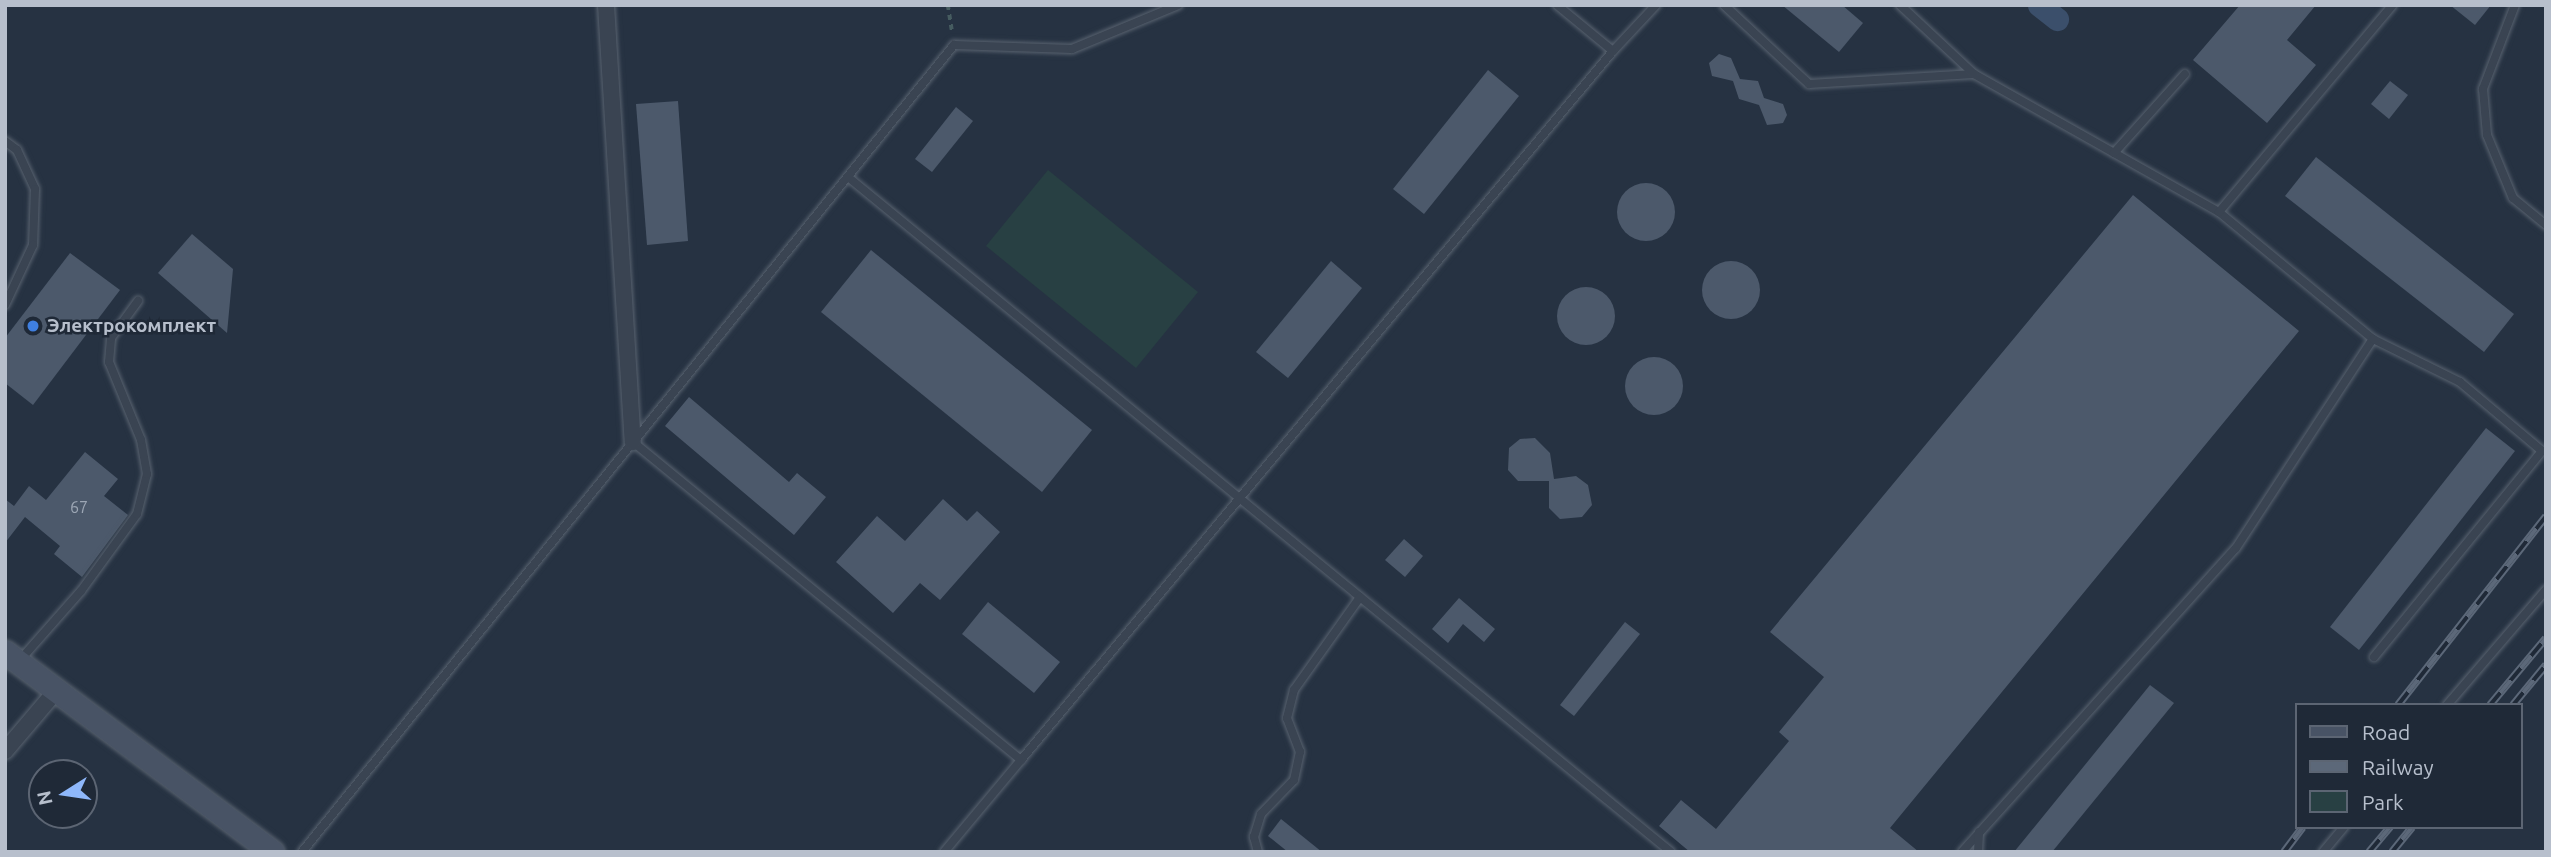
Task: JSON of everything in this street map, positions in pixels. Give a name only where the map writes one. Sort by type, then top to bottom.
[{"type":"main road","points":[[12,657],[55,692],[272,852]]},
{"type":"street","points":[[606,5],[633,442]]},
{"type":"street","points":[[5,751],[55,692]]},
{"type":"lane","points":[[302,852],[954,45],[1072,50],[1178,5]]},
{"type":"lane","points":[[1557,5],[1613,51]]},
{"type":"lane","points":[[944,852],[1613,51],[1657,5]]},
{"type":"lane","points":[[1724,5],[1808,84],[1974,74]]},
{"type":"lane","points":[[1900,5],[1974,74],[2219,212],[2373,340],[2460,382],[2542,451],[2374,657]]},
{"type":"lane","points":[[2219,212],[2393,5]]},
{"type":"lane","points":[[2515,5],[2483,89],[2487,135],[2513,198],[2546,225]]},
{"type":"lane","points":[[2114,153],[2185,74]]},
{"type":"lane","points":[[5,141],[17,150],[35,189],[33,245],[5,305]]},
{"type":"lane","points":[[848,177],[1671,852]]},
{"type":"lane","points":[[12,657],[81,591],[137,514],[147,474],[141,440],[109,362],[111,338],[138,301]]},
{"type":"lane","points":[[1962,852],[2236,548],[2373,340]]},
{"type":"lane","points":[[633,442],[1021,760]]},
{"type":"lane","points":[[2449,703],[2546,590]]},
{"type":"lane","points":[[1258,852],[1254,837],[1261,814],[1294,779],[1300,752],[1287,718],[1294,690],[1360,597]]},
{"type":"lane","points":[[2323,852],[2342,829]]},
{"type":"lane","points":[[1978,852],[1979,832]]},
{"type":"path","points":[[948,5],[954,45]]},
{"type":"green space","points":[[1048,170],[1198,292],[1136,368],[986,246]]},
{"type":"building","points":[[1782,5],[1842,5],[1863,23],[1839,52]]},
{"type":"building","points":[[2240,5],[2316,5],[2287,40],[2316,65],[2267,123],[2193,60]]},
{"type":"building","points":[[2450,5],[2491,5],[2475,25]]},
{"type":"building","points":[[1719,54],[1731,58],[1740,79],[1758,81],[1764,98],[1783,104],[1787,115],[1783,123],[1767,125],[1759,105],[1739,99],[1733,81],[1712,76],[1709,63]]},
{"type":"building","points":[[1488,70],[1519,96],[1424,214],[1393,189]]},
{"type":"building","points":[[2390,81],[2408,95],[2389,119],[2371,104]]},
{"type":"building","points":[[678,101],[688,241],[647,245],[636,104]]},
{"type":"building","points":[[956,107],[973,121],[932,172],[915,159]]},
{"type":"building","points":[[2316,157],[2514,314],[2484,352],[2285,196]]},
{"type":"building","points":[[1646,183],[1657,185],[1670,196],[1675,212],[1673,223],[1662,236],[1646,241],[1635,239],[1622,228],[1617,212],[1619,201],[1630,188]]},
{"type":"building","points":[[2133,195],[2299,331],[1890,828],[1919,852],[1690,852],[1659,826],[1681,800],[1716,829],[1789,741],[1779,732],[1824,677],[1770,632]]},
{"type":"building","points":[[192,234],[233,269],[227,333],[158,273]]},
{"type":"building","points":[[871,250],[1092,430],[1042,492],[821,312]]},
{"type":"building","points":[[70,253],[120,290],[33,405],[5,383],[5,338]]},
{"type":"building","points":[[1331,261],[1362,288],[1288,378],[1256,352]]},
{"type":"building","points":[[1731,261],[1742,263],[1755,274],[1760,290],[1758,301],[1747,314],[1731,319],[1720,317],[1707,306],[1702,290],[1704,279],[1715,266]]},
{"type":"building","points":[[1586,287],[1597,289],[1610,300],[1615,316],[1613,327],[1602,340],[1586,345],[1575,343],[1562,332],[1557,316],[1559,305],[1570,292]]},
{"type":"building","points":[[1654,357],[1665,359],[1678,370],[1683,386],[1681,397],[1670,410],[1654,415],[1643,413],[1630,402],[1625,386],[1627,375],[1638,362]]},
{"type":"building","points":[[689,397],[789,482],[797,473],[826,497],[794,535],[665,426]]},
{"type":"building","points":[[2486,428],[2515,451],[2359,650],[2330,627]]},
{"type":"building","points":[[1535,438],[1550,453],[1554,479],[1576,476],[1588,485],[1592,505],[1582,517],[1560,519],[1549,508],[1549,481],[1518,481],[1508,470],[1509,448],[1520,439]]},
{"type":"building","points":[[85,452],[118,479],[104,496],[128,515],[82,577],[54,554],[60,546],[25,517],[5,543],[5,499],[14,506],[29,486],[46,500]]},
{"type":"building","points":[[943,499],[967,521],[977,511],[1000,532],[940,600],[920,583],[893,613],[836,562],[877,516],[905,541]]},
{"type":"building","points":[[1404,539],[1423,556],[1405,577],[1385,560]]},
{"type":"building","points":[[1459,598],[1495,629],[1484,642],[1463,624],[1448,643],[1432,629]]},
{"type":"building","points":[[988,602],[1060,662],[1034,693],[962,634]]},
{"type":"building","points":[[1625,622],[1640,634],[1574,716],[1560,705]]},
{"type":"building","points":[[2150,685],[2174,703],[2052,852],[2014,852]]},
{"type":"building","points":[[1281,819],[1322,852],[1288,852],[1268,836]]},
{"type":"waterway","points":[[2039,5],[2057,19]]},
{"type":"railway","points":[[2400,703],[2546,516]]},
{"type":"railway","points":[[2492,703],[2546,638]]},
{"type":"railway","points":[[2515,703],[2546,665]]},
{"type":"railway","points":[[2284,852],[2301,829]]},
{"type":"railway","points":[[2369,852],[2388,829]]},
{"type":"railway","points":[[2392,852],[2410,829]]},
{"type":"place","name":"Электрокомплект","points":[[33,326]]}]
